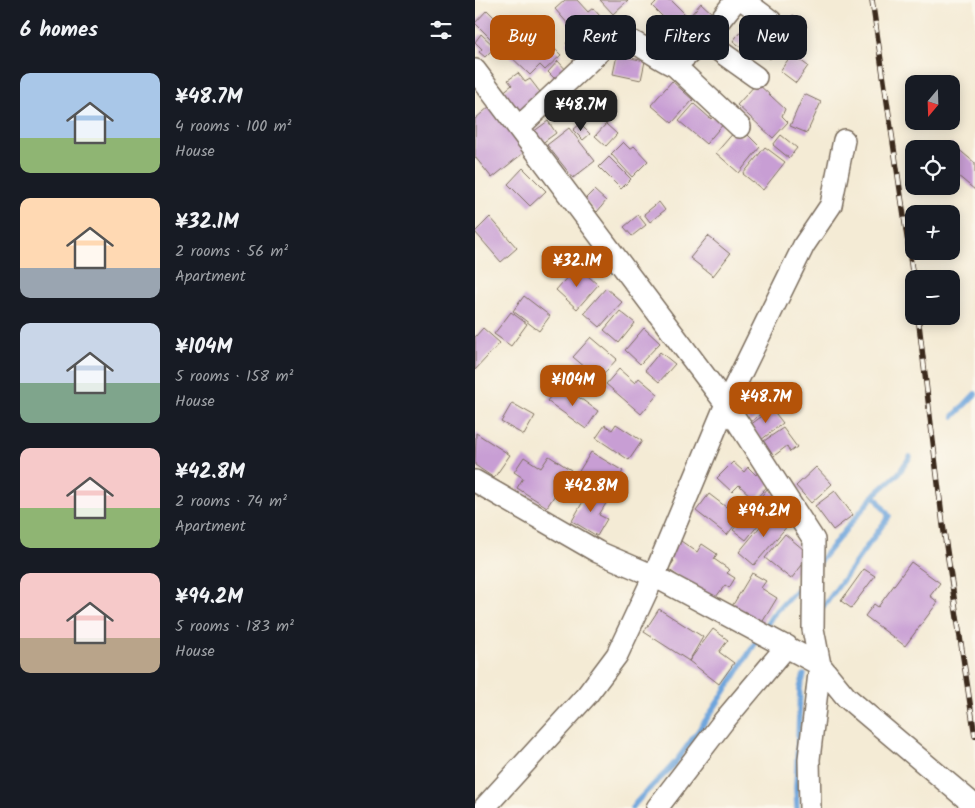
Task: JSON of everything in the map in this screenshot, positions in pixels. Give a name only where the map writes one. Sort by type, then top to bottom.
[{"type":"street","points":[[724,15],[736,0]]},
{"type":"street","points":[[743,0],[764,15]]},
{"type":"street","points":[[519,127],[615,37],[628,37],[660,60],[675,66],[740,127]]},
{"type":"street","points":[[729,58],[756,77]]},
{"type":"street","points":[[675,66],[682,60]]},
{"type":"street","points":[[475,70],[726,404],[814,540],[813,629],[820,665],[809,759],[810,808]]},
{"type":"street","points":[[484,808],[587,695],[617,654],[654,576],[726,404],[805,245],[831,205],[845,140]]},
{"type":"street","points":[[475,481],[598,552],[654,576],[820,665],[846,697],[975,806]]},
{"type":"street","points":[[657,808],[723,722],[787,646]]},
{"type":"building","points":[[565,0],[577,0],[588,12],[593,8],[599,15],[565,15],[565,20],[555,9]]},
{"type":"building","points":[[600,0],[628,0],[613,14]]},
{"type":"building","points":[[658,0],[671,0],[686,15],[661,15],[652,6]]},
{"type":"building","points":[[701,3],[713,14],[712,15],[691,15]]},
{"type":"building","points":[[487,10],[492,15],[490,15],[490,38],[475,23]]},
{"type":"building","points":[[481,34],[490,42],[490,52],[485,57],[479,52],[482,49],[475,42]]},
{"type":"building","points":[[739,34],[739,46],[733,41]]},
{"type":"building","points":[[555,49],[561,55],[545,70],[540,65],[530,75],[514,60],[555,60]]},
{"type":"building","points":[[636,59],[645,61],[641,80],[613,74],[616,60]]},
{"type":"building","points":[[788,60],[800,60],[808,66],[796,83],[780,71]]},
{"type":"building","points":[[558,61],[568,72],[558,82],[548,72]]},
{"type":"building","points":[[518,73],[525,82],[530,79],[543,96],[519,115],[502,93],[512,85],[508,80]]},
{"type":"building","points":[[672,81],[693,100],[672,123],[651,105]]},
{"type":"building","points":[[757,83],[785,109],[782,116],[788,122],[773,138],[737,105]]},
{"type":"building","points":[[804,94],[821,102],[807,133],[790,126]]},
{"type":"building","points":[[596,104],[605,112],[596,123],[587,116]]},
{"type":"building","points":[[694,104],[711,119],[715,114],[725,122],[706,144],[679,121]]},
{"type":"building","points":[[490,106],[527,150],[492,178],[475,157],[475,119]]},
{"type":"building","points":[[548,121],[556,133],[541,144],[533,132]]},
{"type":"building","points":[[580,124],[590,134],[583,140],[573,130]]},
{"type":"building","points":[[606,124],[617,134],[606,146],[595,136]]},
{"type":"building","points":[[569,128],[595,161],[573,178],[547,145]]},
{"type":"building","points":[[735,131],[743,138],[746,133],[760,147],[739,173],[716,153]]},
{"type":"building","points":[[781,135],[797,148],[789,158],[773,145]]},
{"type":"building","points":[[623,142],[630,149],[634,146],[648,161],[632,177],[611,154]]},
{"type":"building","points":[[765,147],[785,162],[763,190],[743,174]]},
{"type":"building","points":[[960,150],[975,163],[975,190],[960,178]]},
{"type":"building","points":[[609,157],[631,179],[621,189],[599,167]]},
{"type":"building","points":[[523,168],[546,191],[530,206],[508,184]]},
{"type":"building","points":[[594,190],[606,201],[597,212],[584,200]]},
{"type":"building","points":[[659,202],[665,210],[650,222],[644,214]]},
{"type":"building","points":[[638,215],[646,225],[632,236],[624,227]]},
{"type":"building","points":[[490,217],[517,248],[501,262],[475,232]]},
{"type":"building","points":[[708,236],[730,254],[713,276],[690,258]]},
{"type":"building","points":[[577,266],[598,285],[577,309],[556,290]]},
{"type":"building","points":[[606,288],[622,302],[600,327],[584,313]]},
{"type":"building","points":[[524,296],[550,316],[539,331],[513,311]]},
{"type":"building","points":[[620,311],[635,323],[619,343],[604,330]]},
{"type":"building","points":[[511,312],[527,324],[511,346],[494,334]]},
{"type":"building","points":[[483,328],[500,343],[475,370],[475,337]]},
{"type":"building","points":[[644,328],[660,343],[640,364],[625,350]]},
{"type":"building","points":[[591,337],[617,359],[599,379],[573,357]]},
{"type":"building","points":[[660,352],[675,364],[659,382],[645,370]]},
{"type":"building","points":[[619,369],[635,383],[639,378],[658,394],[641,414],[606,384]]},
{"type":"building","points":[[556,389],[563,394],[567,389],[598,411],[586,429],[547,401]]},
{"type":"building","points":[[752,389],[759,397],[763,394],[772,404],[750,423],[734,404]]},
{"type":"building","points":[[512,403],[535,416],[524,435],[501,422]]},
{"type":"building","points":[[772,409],[783,423],[761,440],[750,425]]},
{"type":"building","points":[[616,424],[642,441],[629,460],[596,438],[605,425],[612,430]]},
{"type":"building","points":[[783,428],[797,447],[790,452],[787,446],[771,458],[761,443]]},
{"type":"building","points":[[476,433],[510,455],[494,478],[475,465]]},
{"type":"building","points":[[591,452],[623,471],[610,492],[578,473]]},
{"type":"building","points":[[549,456],[571,470],[547,507],[517,488],[523,478],[514,472],[524,457],[541,468]]},
{"type":"building","points":[[733,462],[744,472],[748,467],[756,475],[759,471],[771,482],[755,500],[739,485],[732,492],[717,478]]},
{"type":"building","points":[[816,467],[832,484],[811,503],[796,486]]},
{"type":"building","points":[[768,488],[780,498],[746,540],[733,530]]},
{"type":"building","points":[[590,489],[608,500],[599,515],[607,519],[597,536],[572,521]]},
{"type":"building","points":[[835,491],[853,515],[833,530],[815,506]]},
{"type":"building","points":[[709,494],[726,507],[734,496],[749,507],[727,535],[696,511]]},
{"type":"building","points":[[773,511],[789,524],[754,565],[739,552]]},
{"type":"building","points":[[785,534],[810,555],[791,579],[765,558]]},
{"type":"building","points":[[678,539],[697,552],[702,544],[717,554],[714,559],[730,570],[727,573],[735,578],[729,588],[725,585],[713,601],[668,569],[674,561],[667,555]]},
{"type":"building","points":[[911,562],[940,583],[930,596],[938,602],[905,646],[865,616],[874,604],[878,607]]},
{"type":"building","points":[[864,569],[875,576],[851,608],[841,601]]},
{"type":"building","points":[[752,573],[766,581],[761,588],[777,598],[760,626],[731,608]]},
{"type":"building","points":[[659,609],[703,637],[689,661],[644,632]]},
{"type":"building","points":[[713,629],[728,640],[719,652],[734,663],[719,684],[689,661]]},
{"type":"waterway","points":[[954,416],[975,394]]},
{"type":"waterway","points":[[820,561],[874,495],[898,474],[910,457]]},
{"type":"waterway","points":[[824,606],[889,516],[874,495]]},
{"type":"waterway","points":[[764,629],[772,616],[801,585]]},
{"type":"waterway","points":[[632,808],[672,766],[688,745],[759,637]]},
{"type":"waterway","points":[[797,808],[800,688],[804,675]]},
{"type":"railway","points":[[872,0],[912,270]]},
{"type":"railway","points":[[919,325],[943,525],[975,736]]}]
